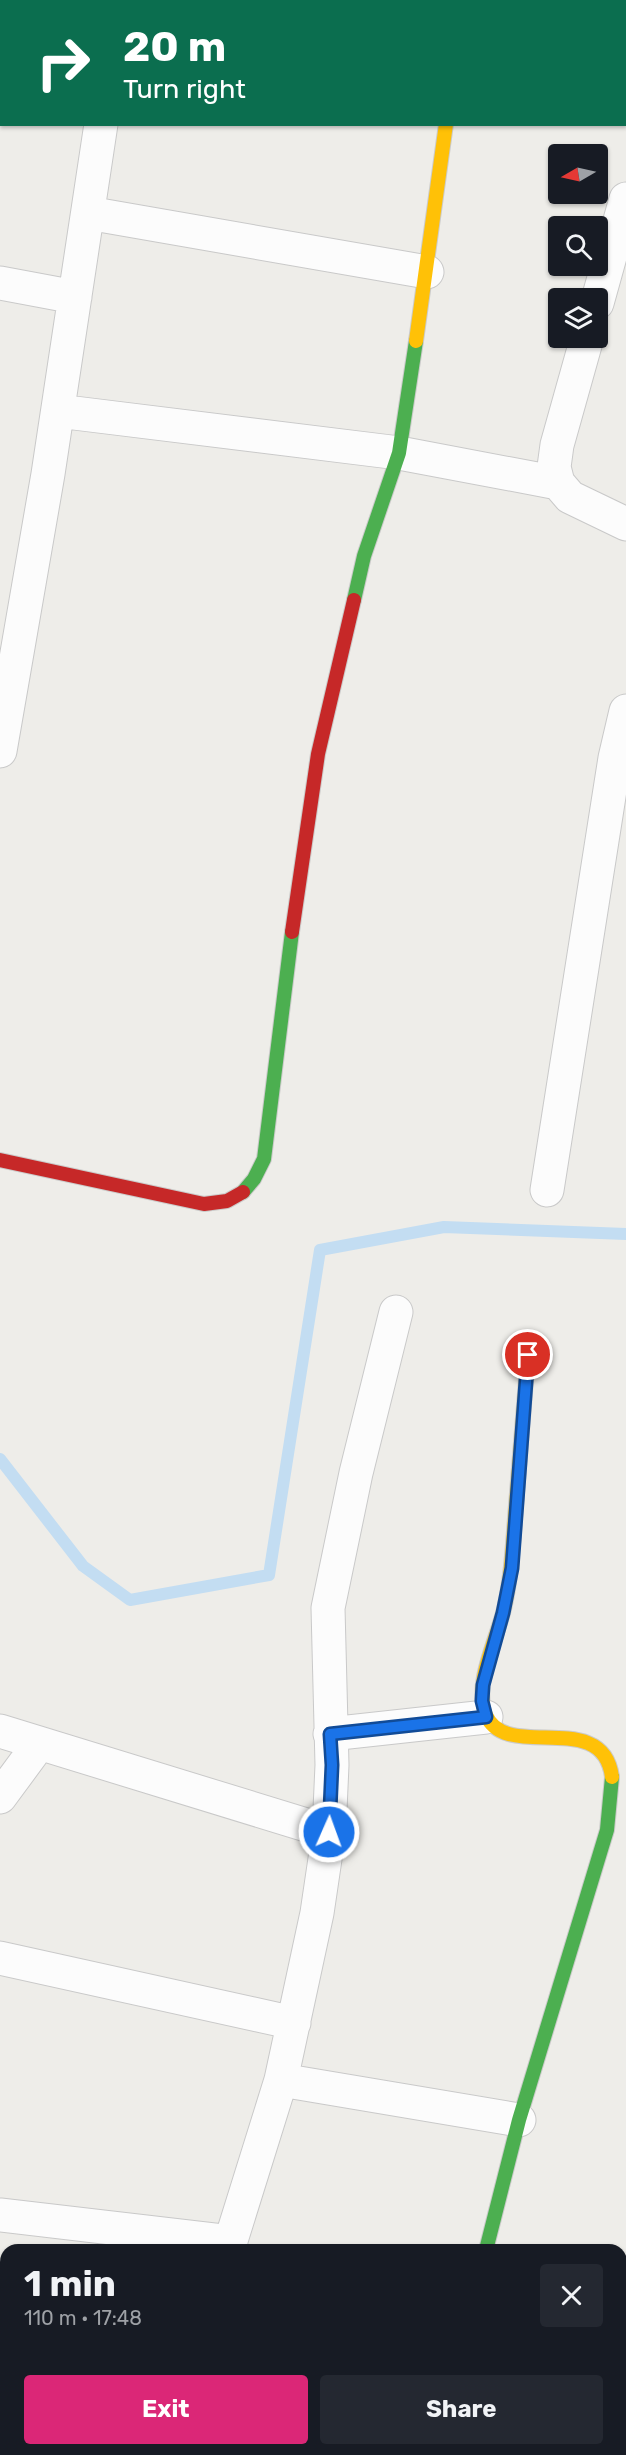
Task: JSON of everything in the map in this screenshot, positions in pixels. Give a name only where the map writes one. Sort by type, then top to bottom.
[{"type":"street","points":[[0,751],[58,411],[101,126]]},
{"type":"street","points":[[0,1160],[204,1204],[225,1203],[240,1196],[254,1183],[264,1159],[298,884],[318,754],[364,556],[399,453],[427,272],[446,126]]},
{"type":"street","points":[[601,288],[626,199]]},
{"type":"street","points":[[88,213],[427,272]]},
{"type":"street","points":[[0,283],[75,297]]},
{"type":"street","points":[[584,348],[557,445],[554,467],[558,483],[570,497],[626,524]]},
{"type":"street","points":[[58,411],[399,453],[558,483]]},
{"type":"street","points":[[547,1190],[615,758],[626,711]]},
{"type":"street","points":[[231,2244],[281,2080],[317,1913],[329,1832],[332,1765],[328,1608],[356,1473],[396,1312]]},
{"type":"street","points":[[488,2244],[519,2120],[608,1830],[613,1789],[609,1762],[597,1749],[584,1742],[559,1737],[512,1735],[496,1731],[486,1717],[482,1701],[483,1685],[503,1613],[512,1568],[528,1355]]},
{"type":"street","points":[[330,1734],[486,1717]]},
{"type":"street","points":[[0,1731],[226,1798],[329,1832]]},
{"type":"street","points":[[0,1797],[39,1744]]},
{"type":"street","points":[[0,1959],[294,2023]]},
{"type":"street","points":[[281,2080],[519,2120]]},
{"type":"street","points":[[0,2215],[215,2244]]},
{"type":"waterway","points":[[0,1459],[83,1566],[130,1600],[269,1575],[320,1250],[444,1227],[626,1234]]},
{"type":"traffic: fast","points":[[354,600],[364,556],[399,453],[416,341]]},
{"type":"traffic: fast","points":[[243,1192],[254,1179],[264,1159],[292,932]]},
{"type":"traffic: fast","points":[[488,2244],[519,2120],[607,1830],[612,1777]]},
{"type":"traffic: slow","points":[[416,341],[446,126]]},
{"type":"traffic: slow","points":[[528,1355],[511,1570],[504,1609],[484,1676],[483,1703],[486,1715],[497,1729],[513,1735],[573,1739],[591,1745],[605,1756],[612,1777]]},
{"type":"traffic: jam","points":[[292,932],[318,754],[354,600]]},
{"type":"traffic: jam","points":[[0,1160],[204,1204],[227,1201],[243,1192]]},
{"type":"route","points":[[329,1832],[332,1765],[330,1734],[486,1717],[482,1701],[483,1685],[503,1613],[512,1568],[528,1355]]}]
